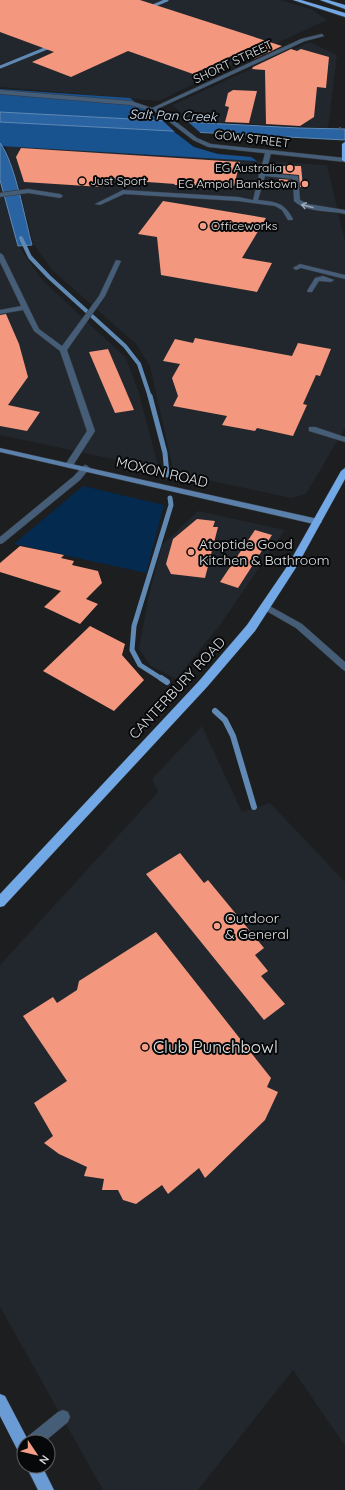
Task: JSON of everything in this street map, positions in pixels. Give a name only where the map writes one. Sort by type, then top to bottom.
[{"type":"highway","points":[[296,0],[345,15]]},
{"type":"highway","points":[[323,0],[345,7]]},
{"type":"highway","points":[[340,0],[345,2]]},
{"type":"highway","points":[[315,6],[345,21]]},
{"type":"highway","points":[[345,144],[345,160]]},
{"type":"highway","name":"CANTERBURY ROAD","points":[[0,902],[231,653],[266,607],[342,482],[345,471]]},
{"type":"main road","name":"MOXON ROAD","points":[[0,450],[86,468],[318,522]]},
{"type":"main road","points":[[0,1401],[17,1434]]},
{"type":"main road","points":[[38,1474],[46,1490]]},
{"type":"street","name":"SHORT STREET","points":[[153,109],[297,43],[322,35]]},
{"type":"street","name":"GOW STREET","points":[[0,92],[119,101],[153,109],[171,119],[195,139],[216,148],[345,160]]},
{"type":"street","points":[[255,202],[268,153]]},
{"type":"street","points":[[262,174],[296,177],[286,209],[290,219]]},
{"type":"street","points":[[3,195],[28,191],[60,196]]},
{"type":"street","points":[[98,204],[123,192],[238,199],[255,202],[288,200],[297,202],[304,206],[326,208],[345,212]]},
{"type":"street","points":[[0,255],[36,330],[63,350],[91,431],[69,465]]},
{"type":"street","points":[[63,350],[102,296],[118,262]]},
{"type":"street","points":[[296,268],[300,266],[345,277]]},
{"type":"street","points":[[310,291],[317,279],[323,278],[345,283]]},
{"type":"street","points":[[0,312],[25,307]]},
{"type":"street","points":[[312,429],[345,440]]},
{"type":"street","points":[[0,541],[77,478],[86,468]]},
{"type":"street","points":[[266,607],[299,626],[345,667]]},
{"type":"street","points":[[42,1434],[63,1417]]},
{"type":"shaded area","points":[[0,0],[280,0],[311,9],[327,20],[159,101],[0,87]]},
{"type":"shaded area","points":[[310,42],[337,55],[328,128],[191,121],[172,105]]},
{"type":"shaded area","points":[[0,89],[130,98],[194,147],[218,154],[251,157],[257,161],[0,146]]},
{"type":"shaded area","points":[[0,112],[299,128],[345,129],[345,140],[0,122]]},
{"type":"shaded area","points":[[0,143],[15,177],[32,245],[18,246],[0,180]]},
{"type":"shaded area","points":[[5,146],[327,165],[345,242],[345,428],[306,494],[291,498],[174,473],[150,366],[136,344],[51,269],[33,243],[19,186]]},
{"type":"shaded area","points":[[0,178],[20,248],[43,281],[126,358],[138,390],[159,469],[0,435]]},
{"type":"shaded area","points":[[83,486],[164,505],[146,573],[14,544]]},
{"type":"shaded area","points":[[198,511],[285,530],[220,625],[176,679],[151,666],[139,649],[148,599],[162,545]]},
{"type":"shaded area","points":[[202,726],[242,812],[270,803],[345,882],[345,1446],[293,1370],[198,1490],[103,1490],[0,1307],[0,965],[158,792],[152,779]]},
{"type":"pier","points":[[161,119],[186,120],[204,136],[177,134]]},
{"type":"building","points":[[0,0],[140,0],[282,46],[254,59],[257,44],[193,74],[128,51],[71,77],[32,62],[54,52],[0,32]]},
{"type":"building","points":[[291,49],[297,51],[301,49],[329,57],[326,88],[317,87],[314,117],[300,126],[266,124],[265,70],[252,69],[253,67]]},
{"type":"building","points":[[233,90],[257,91],[249,123],[225,122],[229,107],[225,106],[228,93]]},
{"type":"building","points":[[21,148],[240,162],[234,186],[174,185],[175,184],[106,179],[102,187],[24,182],[16,157]]},
{"type":"building","points":[[279,166],[301,166],[303,187],[300,187],[299,175],[279,173]]},
{"type":"building","points":[[279,179],[292,180],[292,187],[279,186]]},
{"type":"building","points":[[163,201],[266,218],[242,258],[272,263],[257,292],[161,275],[157,237],[138,234]]},
{"type":"building","points":[[6,314],[19,344],[28,377],[8,405],[40,412],[27,431],[0,426],[0,315]]},
{"type":"building","points":[[195,338],[292,356],[298,343],[331,349],[320,376],[316,375],[303,404],[307,405],[293,436],[257,428],[255,431],[222,425],[227,416],[173,406],[178,396],[172,378],[180,364],[163,361],[175,339],[193,343]]},
{"type":"building","points":[[108,349],[134,410],[115,413],[89,352]]},
{"type":"building","name":"Atoptide Good Kitchen & Bathroom","points":[[197,519],[215,521],[213,527],[218,527],[205,578],[171,574],[166,564],[173,539]]},
{"type":"building","points":[[255,530],[272,535],[238,588],[220,582]]},
{"type":"building","points":[[20,546],[64,555],[61,558],[74,561],[72,565],[98,571],[102,583],[86,599],[98,604],[80,624],[44,607],[61,591],[0,572],[0,563]]},
{"type":"building","points":[[90,626],[125,644],[122,655],[144,680],[114,711],[43,671]]},
{"type":"building","points":[[180,853],[204,883],[208,880],[264,948],[255,955],[268,971],[261,976],[285,1004],[264,1020],[146,874]]},
{"type":"building","name":"Club Punchbowl","points":[[156,932],[271,1078],[267,1087],[278,1092],[265,1120],[205,1178],[199,1168],[168,1194],[162,1185],[136,1204],[123,1200],[118,1190],[102,1190],[104,1179],[84,1176],[87,1167],[59,1154],[44,1143],[53,1136],[34,1103],[67,1081],[23,1016],[53,997],[57,1003],[77,990],[79,981]]},
{"type":"waterway","points":[[148,8],[167,0]]},
{"type":"waterway","points":[[0,67],[52,46]]},
{"type":"waterway","points":[[21,238],[30,257],[49,277],[125,346],[139,364],[150,397]]},
{"type":"waterway","points":[[150,396],[165,453],[167,475]]},
{"type":"waterway","points":[[162,679],[140,665],[132,650],[134,626],[171,505],[170,498]]},
{"type":"waterway","points":[[161,678],[167,682]]},
{"type":"waterway","points":[[215,711],[225,720],[233,736],[254,807]]},
{"type":"place","name":"EG Australia","points":[[290,168]]},
{"type":"place","name":"Just Sport","points":[[82,181]]},
{"type":"place","name":"EG Ampol Bankstown","points":[[305,184]]},
{"type":"place","name":"Officeworks","points":[[203,226]]},
{"type":"place","name":"Atoptide Good Kitchen & Bathroom","points":[[191,552]]},
{"type":"place","name":"Outdoor & General","points":[[217,926]]},
{"type":"place","name":"Club Punchbowl","points":[[145,1047]]},
{"type":"water label","name":"Salt Pan Creek","points":[[173,115]]}]
